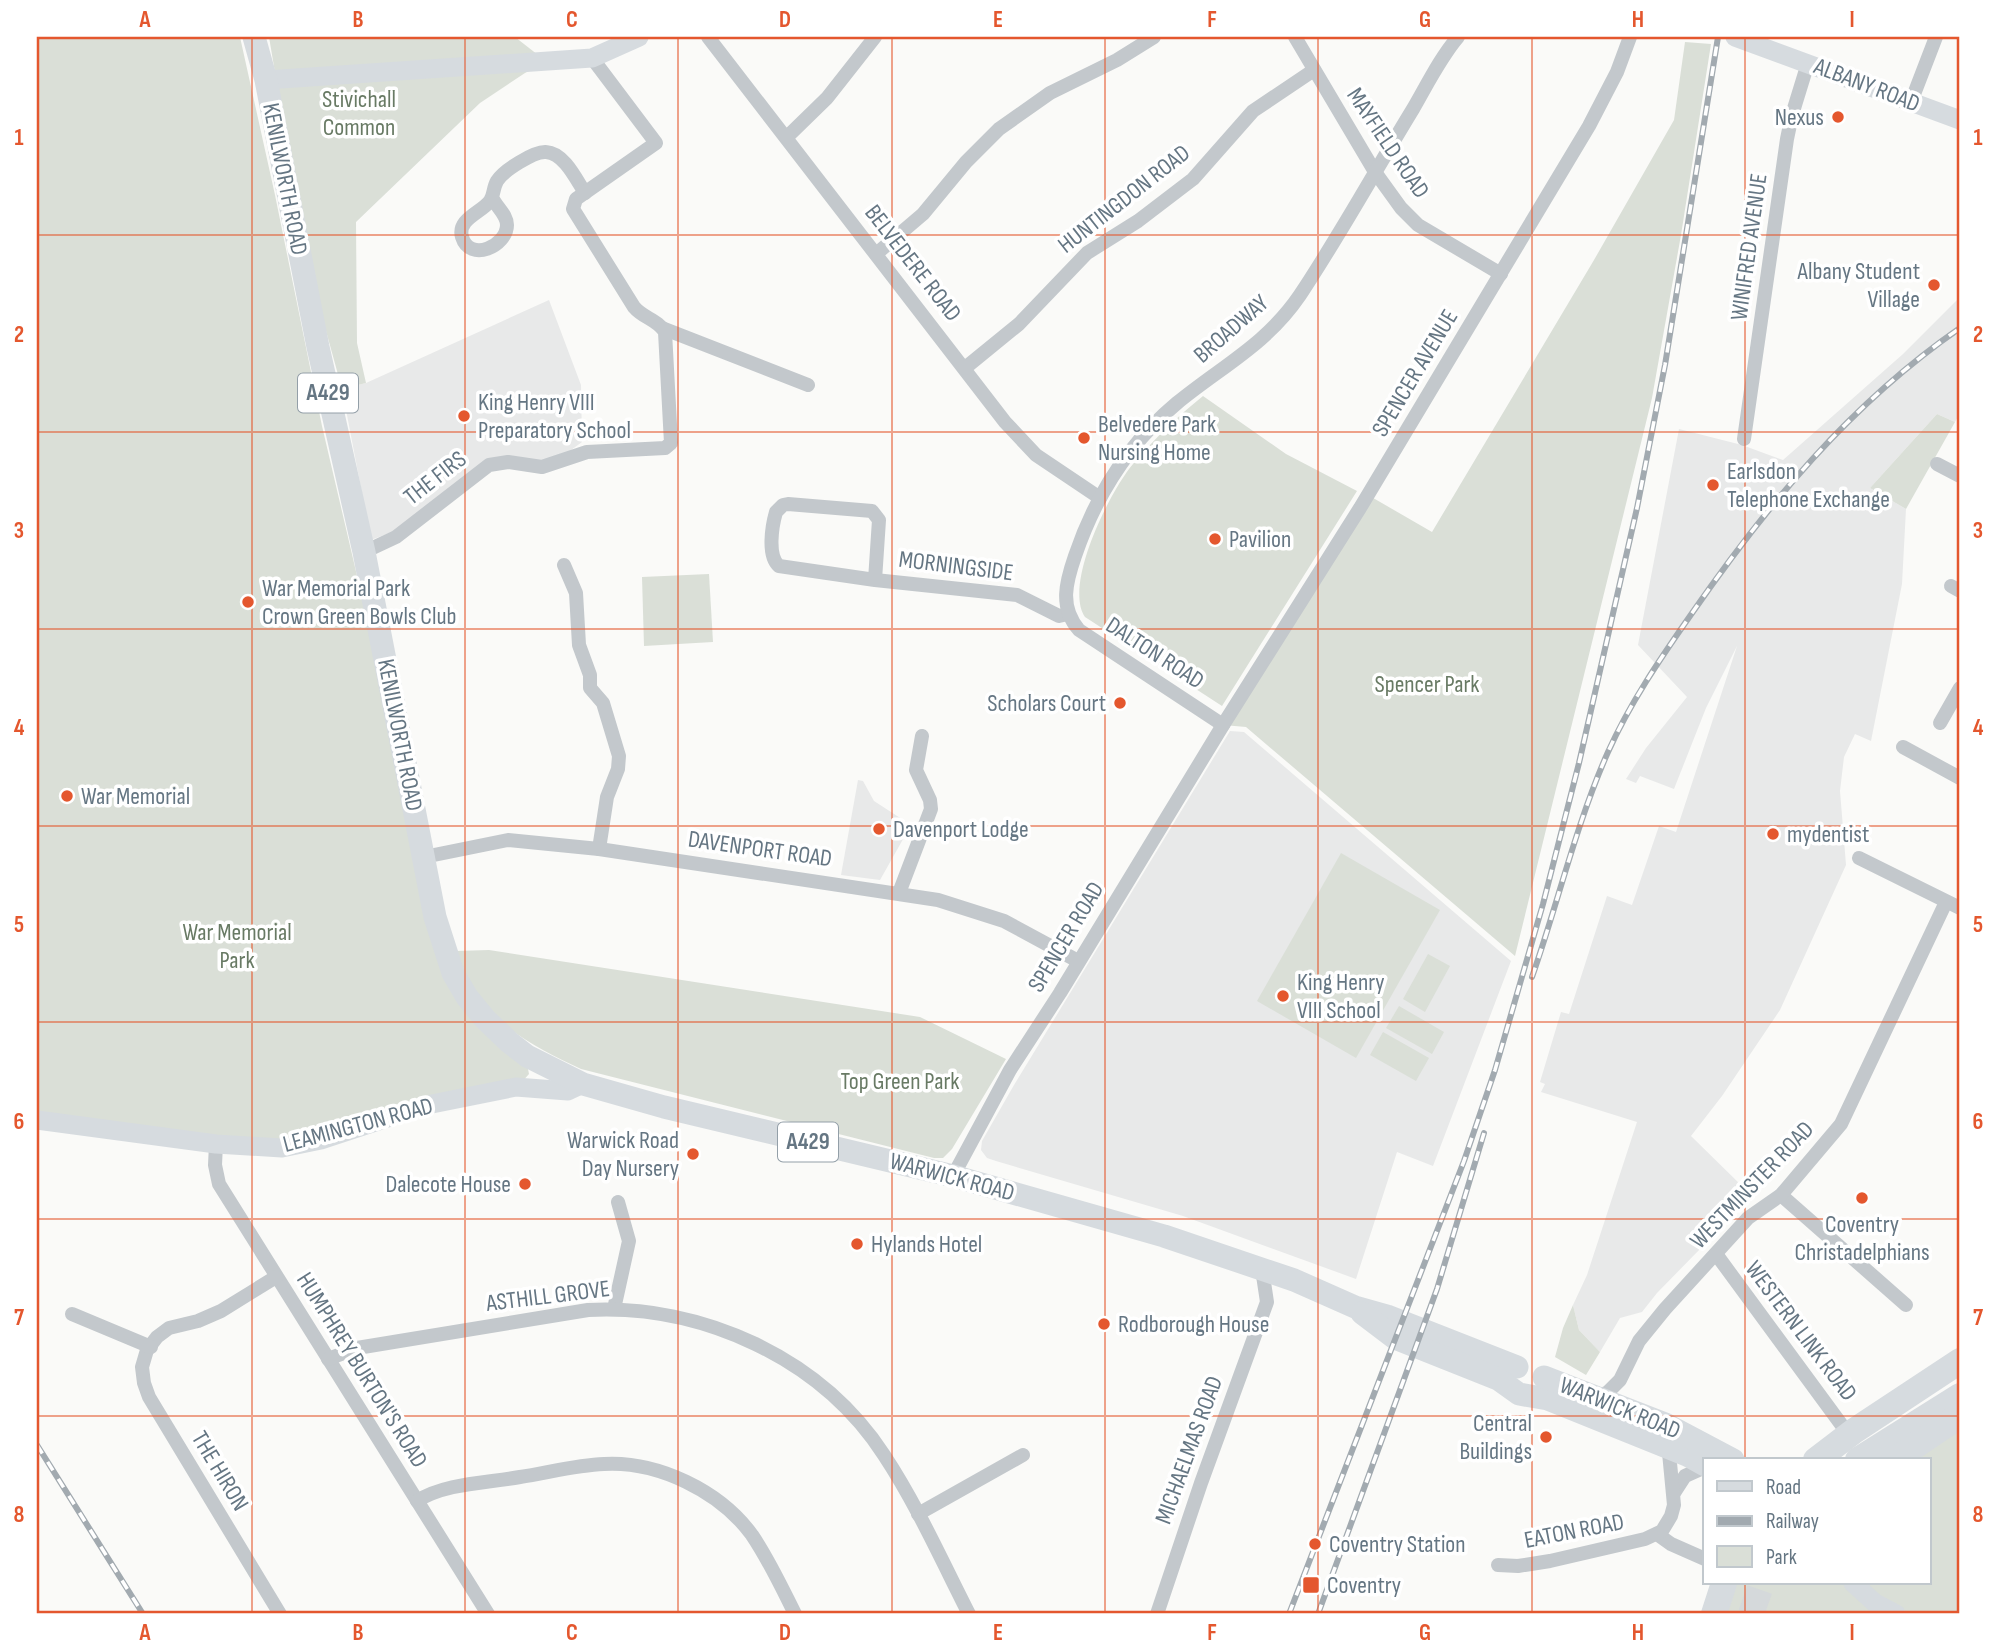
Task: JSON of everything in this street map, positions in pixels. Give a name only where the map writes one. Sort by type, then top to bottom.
[{"type":"highway","points":[[1819,1458],[1960,1361]]},
{"type":"highway","points":[[1836,1458],[1960,1376]]},
{"type":"highway","points":[[1861,1458],[1960,1396]]},
{"type":"highway","points":[[1897,1458],[1960,1415]]},
{"type":"highway","points":[[1714,1614],[1724,1584]]},
{"type":"main road","name":"KENILWORTH ROAD","points":[[254,37],[318,347],[364,552],[439,933],[453,973],[472,1005],[509,1042],[530,1075]]},
{"type":"main road","points":[[265,80],[592,58],[639,37]]},
{"type":"main road","name":"ALBANY ROAD","points":[[1735,37],[1960,120]]},
{"type":"main road","name":"WARWICK ROAD","points":[[530,1075],[583,1084],[664,1107],[953,1176],[1156,1233],[1294,1280],[1437,1346],[1498,1379],[1526,1382],[1595,1398],[1665,1424],[1729,1458]]},
{"type":"main road","name":"LEAMINGTON ROAD","points":[[37,1120],[216,1144],[272,1148],[296,1146],[331,1137],[426,1105],[530,1075],[568,1091],[583,1084]]},
{"type":"main road","name":"WARWICK ROAD","points":[[1526,1382],[1548,1399],[1703,1465]]},
{"type":"main road","points":[[1854,1584],[1875,1603],[1896,1614]]},
{"type":"street","name":"BELVEDERE ROAD","points":[[708,37],[1005,422],[1036,455],[1100,498]]},
{"type":"street","points":[[787,137],[827,98],[874,37]]},
{"type":"street","points":[[876,254],[923,214],[966,162],[999,129],[1051,93],[1117,60],[1154,37]]},
{"type":"street","name":"MAYFIELD ROAD","points":[[1294,37],[1375,172],[1401,208],[1418,225],[1501,274]]},
{"type":"street","name":"SPENCER AVENUE","points":[[1223,724],[1354,519],[1501,274],[1598,110],[1617,72],[1630,37]]},
{"type":"street","points":[[1912,102],[1936,37]]},
{"type":"street","name":"BROADWAY","points":[[1068,614],[1065,604],[1070,572],[1082,535],[1100,498],[1126,458],[1162,417],[1247,353],[1282,318],[1300,295],[1452,39]]},
{"type":"street","points":[[592,58],[656,143],[574,201],[573,209],[637,311],[662,328],[808,385]]},
{"type":"street","name":"WINIFRED AVENUE","points":[[1744,439],[1787,139],[1808,63]]},
{"type":"street","name":"HUNTINGDON ROAD","points":[[965,368],[1019,324],[1077,262],[1098,244],[1175,195],[1208,164],[1253,111],[1314,70]]},
{"type":"street","points":[[492,197],[494,186],[502,175],[531,155],[544,151],[559,157],[586,193]]},
{"type":"street","name":"THE FIRS","points":[[364,552],[397,537],[489,465],[508,462],[542,467],[587,452],[668,447],[671,440],[670,401],[666,338],[662,328]]},
{"type":"street","points":[[1937,464],[1960,475]]},
{"type":"street","name":"MORNINGSIDE","points":[[875,580],[879,520],[872,511],[788,504],[776,512],[772,553],[774,562],[779,566],[875,580],[1017,595],[1059,616],[1068,614]]},
{"type":"street","points":[[564,565],[576,593],[579,645],[590,675],[590,688],[602,700],[619,756],[618,768],[607,797],[599,849]]},
{"type":"street","name":"DALTON ROAD","points":[[1068,614],[1079,630],[1223,724]]},
{"type":"street","points":[[1940,723],[1960,689]]},
{"type":"street","name":"SPENCER ROAD","points":[[953,1176],[1010,1070],[1223,724]]},
{"type":"street","points":[[899,893],[931,809],[930,800],[916,770],[922,736]]},
{"type":"street","points":[[1903,747],[1960,778]]},
{"type":"street","name":"DAVENPORT ROAD","points":[[424,857],[515,839],[899,893],[957,905],[1004,921],[1078,961]]},
{"type":"street","points":[[1859,858],[1960,908]]},
{"type":"street","name":"WESTMINSTER ROAD","points":[[1595,1398],[1613,1388],[1639,1341],[1665,1309],[1748,1218],[1781,1195],[1841,1124],[1946,902]]},
{"type":"street","name":"HUMPHREY BURTON'S ROAD","points":[[216,1144],[215,1165],[219,1184],[485,1610]]},
{"type":"street","points":[[1781,1195],[1906,1305]]},
{"type":"street","points":[[614,1309],[629,1241],[618,1202]]},
{"type":"street","name":"WESTERN LINK ROAD","points":[[1716,1254],[1849,1435]]},
{"type":"street","name":"MICHAELMAS ROAD","points":[[1157,1614],[1266,1302],[1262,1269]]},
{"type":"street","points":[[72,1314],[151,1347],[165,1330],[221,1311],[276,1277]]},
{"type":"street","points":[[1266,1302],[1294,1280]]},
{"type":"street","name":"ASTHILL GROVE","points":[[328,1359],[357,1348],[573,1311],[614,1309],[659,1313],[701,1323],[766,1349],[802,1370],[828,1390],[863,1426],[884,1454],[918,1514],[969,1614]]},
{"type":"street","name":"THE HIRON","points":[[151,1347],[142,1367],[149,1397],[280,1614]]},
{"type":"street","points":[[1624,1372],[1623,1384],[1633,1412]]},
{"type":"street","name":"EATON ROAD","points":[[1498,1565],[1538,1564],[1657,1534],[1667,1525],[1671,1516],[1674,1493],[1665,1424]]},
{"type":"street","points":[[918,1514],[1023,1455]]},
{"type":"street","points":[[417,1501],[442,1490],[595,1465],[629,1465],[659,1472],[702,1491],[739,1520],[764,1555],[795,1614]]},
{"type":"street","points":[[1674,1493],[1685,1476],[1703,1467]]},
{"type":"street","name":"EATON ROAD","points":[[1657,1534],[1671,1544],[1703,1558]]},
{"type":"street","points":[[470,1614],[485,1610]]},
{"type":"shaded area","points":[[1960,297],[1960,413],[1955,422],[1937,414],[1870,488],[1906,509],[1902,584],[1871,741],[1855,734],[1844,757],[1840,791],[1846,865],[1780,1010],[1722,1096],[1691,1136],[1743,1187],[1746,1202],[1657,1293],[1642,1312],[1620,1318],[1600,1352],[1579,1330],[1573,1305],[1587,1275],[1637,1122],[1541,1092],[1545,1084],[1540,1082],[1561,1012],[1569,1014],[1607,896],[1632,905],[1659,826],[1676,832],[1737,646],[1706,708],[1674,789],[1640,776],[1636,783],[1626,779],[1646,748],[1687,697],[1638,645],[1679,429],[1742,445],[1783,460],[1903,354]]},
{"type":"shaded area","name":"King Henry VIII Preparatory School","points":[[549,300],[581,385],[582,442],[563,456],[538,461],[513,458],[400,529],[371,540],[342,389],[366,383]]},
{"type":"shaded area","name":"King Henry VIII School","points":[[1230,731],[1244,732],[1511,961],[1433,1166],[1397,1152],[1356,1279],[1183,1216],[987,1158],[981,1150],[982,1141],[1014,1085]]},
{"type":"shaded area","name":"Davenport Lodge","points":[[858,780],[863,781],[874,801],[911,825],[880,880],[841,875]]},
{"type":"green space","name":"War Memorial Park","points":[[37,37],[240,37],[322,426],[445,952],[527,1064],[529,1074],[521,1083],[288,1147],[37,1120]]},
{"type":"green space","name":"Stivichall Common","points":[[269,37],[515,37],[547,62],[525,73],[480,103],[356,222],[357,343],[366,383],[342,389],[307,262]]},
{"type":"green space","name":"Spencer Park","points":[[1685,42],[1711,44],[1652,398],[1515,956],[1246,727],[1223,725],[1368,495],[1432,532],[1674,120]]},
{"type":"green space","points":[[1203,396],[1286,454],[1357,491],[1222,706],[1085,617],[1080,602],[1084,562],[1102,516],[1123,477],[1149,446]]},
{"type":"green space","points":[[1937,414],[1955,422],[1906,509],[1870,488]]},
{"type":"green space","points":[[709,574],[713,642],[644,646],[642,577]]},
{"type":"green space","points":[[1341,853],[1440,910],[1356,1058],[1257,1001]]},
{"type":"green space","name":"Top Green Park","points":[[489,950],[920,1017],[1006,1059],[952,1149],[943,1158],[934,1158],[581,1069],[515,1033],[474,994],[464,977],[456,951]]},
{"type":"green space","points":[[1428,954],[1450,966],[1425,1012],[1403,999]]},
{"type":"green space","points":[[1399,1006],[1444,1032],[1432,1054],[1386,1028]]},
{"type":"green space","points":[[1383,1032],[1429,1058],[1416,1081],[1370,1055]]},
{"type":"green space","points":[[1573,1305],[1579,1330],[1600,1352],[1586,1375],[1555,1357]]},
{"type":"green space","points":[[1960,1423],[1960,1614],[1911,1614],[1897,1607],[1878,1614],[1722,1614],[1732,1584],[1930,1584],[1930,1458],[1905,1458]]},
{"type":"tunnel","points":[[1751,1614],[1762,1584]]},
{"type":"railway","points":[[1289,1614],[1464,1161],[1495,1070],[1543,904],[1579,763],[1637,508],[1665,365],[1718,37]]},
{"type":"railway","points":[[1532,977],[1597,779],[1626,716],[1657,665],[1749,535],[1812,459],[1882,390],[1960,328]]},
{"type":"railway","points":[[1318,1614],[1437,1289],[1484,1133]]},
{"type":"railway","points":[[37,1445],[143,1614]]},
{"type":"place","name":"Nexus","points":[[1838,117]]},
{"type":"place","name":"Albany Student Village","points":[[1934,285]]},
{"type":"place","name":"King Henry VIII Preparatory School","points":[[464,416]]},
{"type":"place","name":"Belvedere Park Nursing Home","points":[[1084,438]]},
{"type":"place","name":"Earlsdon Telephone Exchange","points":[[1713,485]]},
{"type":"place","name":"Pavilion","points":[[1215,539]]},
{"type":"place","name":"War Memorial Park Crown Green Bowls Club","points":[[248,602]]},
{"type":"place","name":"Scholars Court","points":[[1120,703]]},
{"type":"place","name":"War Memorial","points":[[67,796]]},
{"type":"place","name":"Davenport Lodge","points":[[879,829]]},
{"type":"place","name":"mydentist","points":[[1773,834]]},
{"type":"place","name":"King Henry VIII School","points":[[1283,996]]},
{"type":"place","name":"Warwick Road Day Nursery","points":[[693,1154]]},
{"type":"place","name":"Dalecote House","points":[[525,1184]]},
{"type":"place","name":"Coventry Christadelphians","points":[[1862,1198]]},
{"type":"place","name":"Hylands Hotel","points":[[857,1244]]},
{"type":"place","name":"Rodborough House","points":[[1104,1324]]},
{"type":"place","name":"Central Buildings","points":[[1546,1437]]},
{"type":"place","name":"Coventry Station","points":[[1315,1544]]},
{"type":"place","name":"Coventry","points":[[1311,1585]]}]
